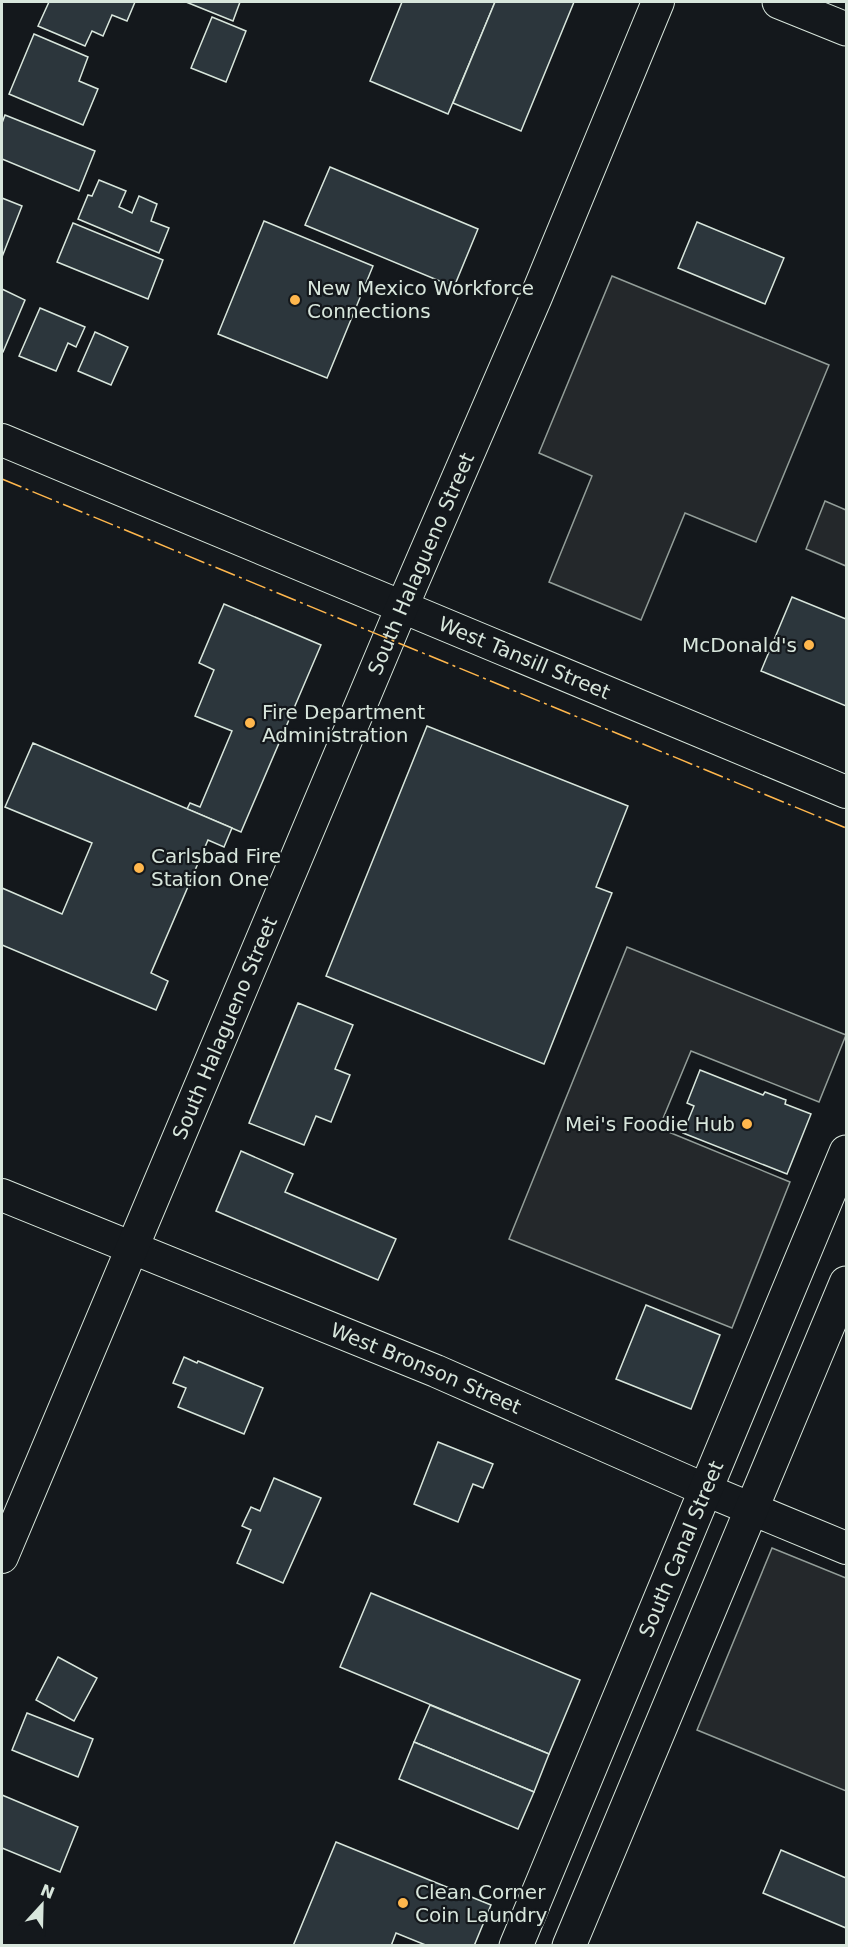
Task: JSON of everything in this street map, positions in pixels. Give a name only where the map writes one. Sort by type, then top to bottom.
[{"type":"main road","points":[[779,2],[846,29]]},
{"type":"main road","name":"South Canal Street","points":[[516,1946],[846,1152]]},
{"type":"main road","points":[[568,1946],[846,1283]]},
{"type":"street","name":"South Halagueno Street","points":[[2,1557],[130,1248],[402,607],[537,297],[658,2]]},
{"type":"street","name":"West Tansill Street","points":[[2,440],[846,792]]},
{"type":"street","name":"West Bronson Street","points":[[2,1195],[436,1371],[706,1490],[846,1548]]},
{"type":"shaded area","points":[[612,276],[829,365],[756,542],[685,513],[641,620],[549,582],[592,476],[539,453]]},
{"type":"shaded area","points":[[825,501],[846,510],[846,566],[806,549]]},
{"type":"shaded area","points":[[627,947],[846,1035],[819,1102],[691,1051],[659,1128],[790,1182],[732,1328],[509,1239]]},
{"type":"shaded area","points":[[772,1548],[846,1578],[846,1791],[697,1730]]},
{"type":"building","points":[[49,2],[135,2],[127,21],[112,15],[103,36],[92,31],[85,46],[38,26]]},
{"type":"building","points":[[186,2],[240,2],[233,21]]},
{"type":"building","points":[[402,2],[495,2],[448,114],[370,81]]},
{"type":"building","points":[[495,2],[574,2],[521,131],[453,103]]},
{"type":"building","points":[[212,17],[246,31],[226,82],[191,68]]},
{"type":"building","points":[[34,34],[88,57],[79,81],[98,89],[83,125],[9,94]]},
{"type":"building","points":[[5,115],[95,151],[79,191],[2,159],[2,123]]},
{"type":"building","points":[[330,167],[478,229],[454,287],[305,225]]},
{"type":"building","points":[[99,180],[126,191],[119,207],[132,213],[139,196],[157,204],[151,221],[169,228],[159,253],[78,219],[88,195],[92,196]]},
{"type":"building","points":[[2,198],[22,206],[2,257]]},
{"type":"building","name":"New Mexico Workforce Connections","points":[[264,221],[373,266],[327,378],[218,334]]},
{"type":"building","points":[[697,222],[784,258],[765,304],[678,268]]},
{"type":"building","points":[[73,223],[163,260],[148,299],[57,262]]},
{"type":"building","points":[[2,289],[25,300],[3,352],[2,352]]},
{"type":"building","points":[[40,308],[85,327],[76,347],[68,343],[56,371],[19,356]]},
{"type":"building","points":[[95,332],[128,347],[111,385],[78,371]]},
{"type":"building","name":"McDonald's","points":[[792,597],[846,619],[846,706],[761,671]]},
{"type":"building","name":"Fire Department Administration","points":[[224,604],[321,645],[241,832],[187,809],[190,803],[200,807],[232,731],[195,716],[214,670],[199,663]]},
{"type":"building","points":[[427,726],[628,806],[596,887],[612,893],[544,1064],[326,976]]},
{"type":"building","name":"Carlsbad Fire Station One","points":[[33,743],[232,828],[224,847],[208,840],[151,973],[168,981],[156,1010],[2,945],[2,888],[62,914],[92,843],[5,807]]},
{"type":"building","points":[[298,1003],[353,1025],[335,1069],[350,1075],[331,1122],[316,1116],[304,1145],[249,1123]]},
{"type":"building","name":"Mei's Foodie Hub","points":[[700,1070],[763,1095],[765,1092],[786,1100],[785,1104],[811,1114],[787,1174],[683,1133],[694,1106],[687,1103]]},
{"type":"building","points":[[241,1151],[293,1174],[285,1192],[396,1239],[378,1280],[216,1211]]},
{"type":"building","points":[[646,1305],[720,1335],[691,1409],[616,1379]]},
{"type":"building","points":[[184,1357],[263,1388],[244,1434],[178,1407],[186,1388],[173,1383]]},
{"type":"building","points":[[438,1442],[493,1464],[483,1488],[473,1484],[458,1522],[414,1504]]},
{"type":"building","points":[[274,1478],[321,1498],[283,1583],[237,1563],[251,1530],[242,1526],[251,1507],[260,1511]]},
{"type":"building","points":[[371,1593],[580,1680],[549,1754],[340,1667]]},
{"type":"building","points":[[58,1657],[97,1678],[74,1721],[36,1700]]},
{"type":"building","points":[[430,1705],[549,1754],[534,1792],[414,1742]]},
{"type":"building","points":[[27,1713],[93,1739],[78,1777],[12,1750]]},
{"type":"building","points":[[414,1742],[534,1792],[518,1829],[399,1779]]},
{"type":"building","points":[[2,1795],[78,1827],[60,1872],[2,1848]]},
{"type":"building","points":[[336,1842],[491,1905],[474,1946],[428,1946],[396,1933],[391,1946],[293,1946]]},
{"type":"building","points":[[781,1850],[846,1878],[846,1928],[763,1893]]},
{"type":"power","points":[[2,479],[846,828]]},
{"type":"place","name":"New Mexico Workforce Connections","points":[[295,300]]},
{"type":"place","name":"McDonald's","points":[[809,645]]},
{"type":"place","name":"Fire Department Administration","points":[[250,723]]},
{"type":"place","name":"Carlsbad Fire Station One","points":[[139,868]]},
{"type":"place","name":"Mei's Foodie Hub","points":[[747,1124]]},
{"type":"place","name":"Clean Corner Coin Laundry","points":[[403,1903]]}]
